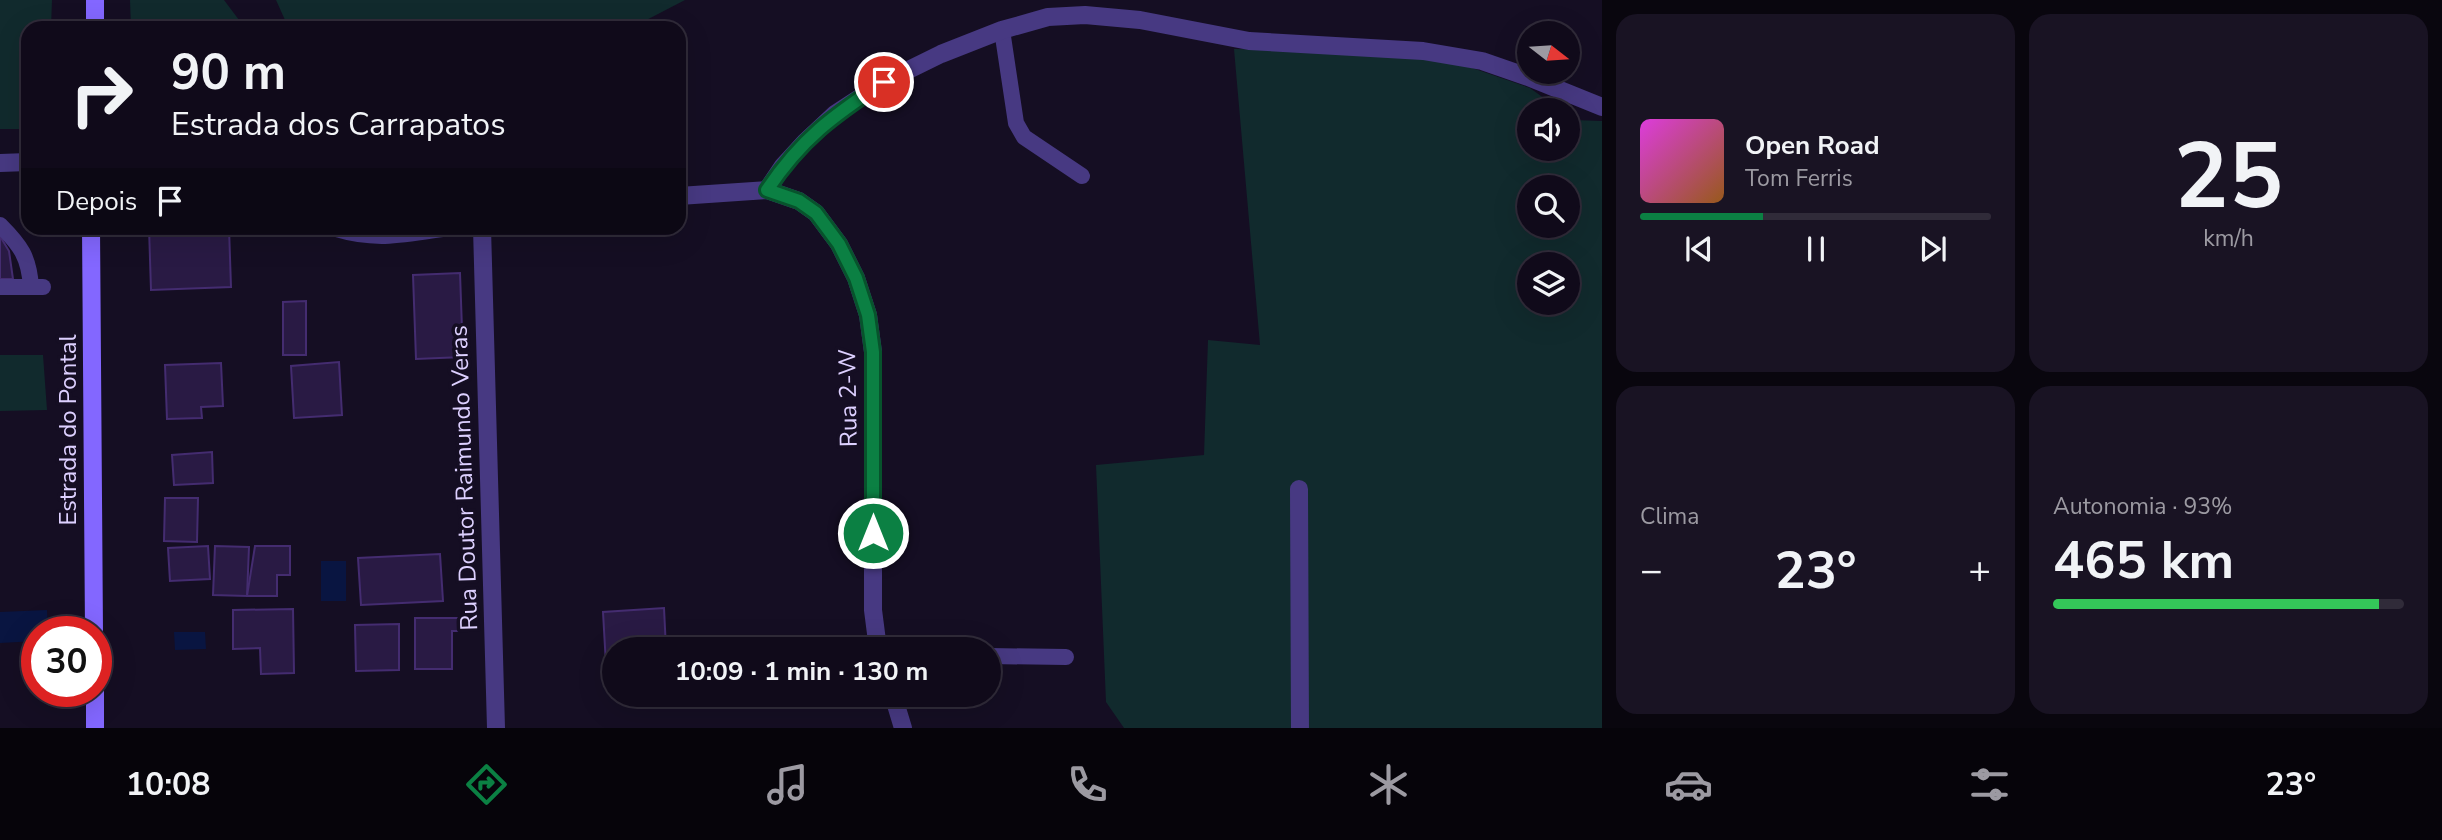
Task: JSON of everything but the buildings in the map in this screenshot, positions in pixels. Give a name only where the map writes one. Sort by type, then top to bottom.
[{"type":"main road","points":[[94,21],[95,0]]},
{"type":"main road","name":"Estrada do Pontal","points":[[91,235],[94,616]]},
{"type":"main road","points":[[94,707],[95,728]]},
{"type":"street","points":[[686,196],[767,190],[804,142],[835,114],[884,82],[941,54],[1002,30],[1048,17],[1085,15],[1140,20],[1249,41],[1423,51],[1482,61],[1602,107]]},
{"type":"street","points":[[0,163],[21,162]]},
{"type":"street","name":"Rua 2-W","points":[[767,190],[799,201],[816,213],[839,244],[856,278],[868,315],[873,352],[873,610],[876,637]]},
{"type":"street","points":[[374,235],[397,235]]},
{"type":"street","name":"Rua Doutor Raimundo Veras","points":[[482,235],[496,728]]},
{"type":"street","points":[[1299,489],[1300,728]]},
{"type":"street","points":[[897,707],[903,728]]},
{"type":"lane","points":[[1002,30],[1016,123],[1024,137],[1082,176]]},
{"type":"lane","points":[[0,225],[16,240],[26,256],[37,287],[0,288]]},
{"type":"lane","points":[[1001,656],[1066,657]]},
{"type":"green space","points":[[0,0],[52,0],[51,21],[21,21],[21,129],[0,129]]},
{"type":"green space","points":[[130,0],[224,0],[240,21],[131,21]]},
{"type":"green space","points":[[276,0],[685,0],[644,21],[285,20]]},
{"type":"green space","points":[[1234,49],[1423,51],[1530,88],[1544,98],[1517,98],[1517,161],[1580,161],[1580,120],[1602,121],[1602,728],[1124,728],[1106,702],[1096,465],[1204,455],[1208,340],[1260,345]]},
{"type":"green space","points":[[0,355],[43,355],[47,410],[0,411]]},
{"type":"shaded area","points":[[321,561],[346,561],[346,601],[321,601]]},
{"type":"shaded area","points":[[47,610],[47,616],[21,616],[21,642],[0,643],[0,612]]},
{"type":"shaded area","points":[[174,632],[205,632],[206,649],[175,650]]},
{"type":"route","points":[[873,533],[873,352],[868,315],[856,278],[839,244],[816,213],[799,201],[767,190],[804,142],[835,114],[884,82]]}]
